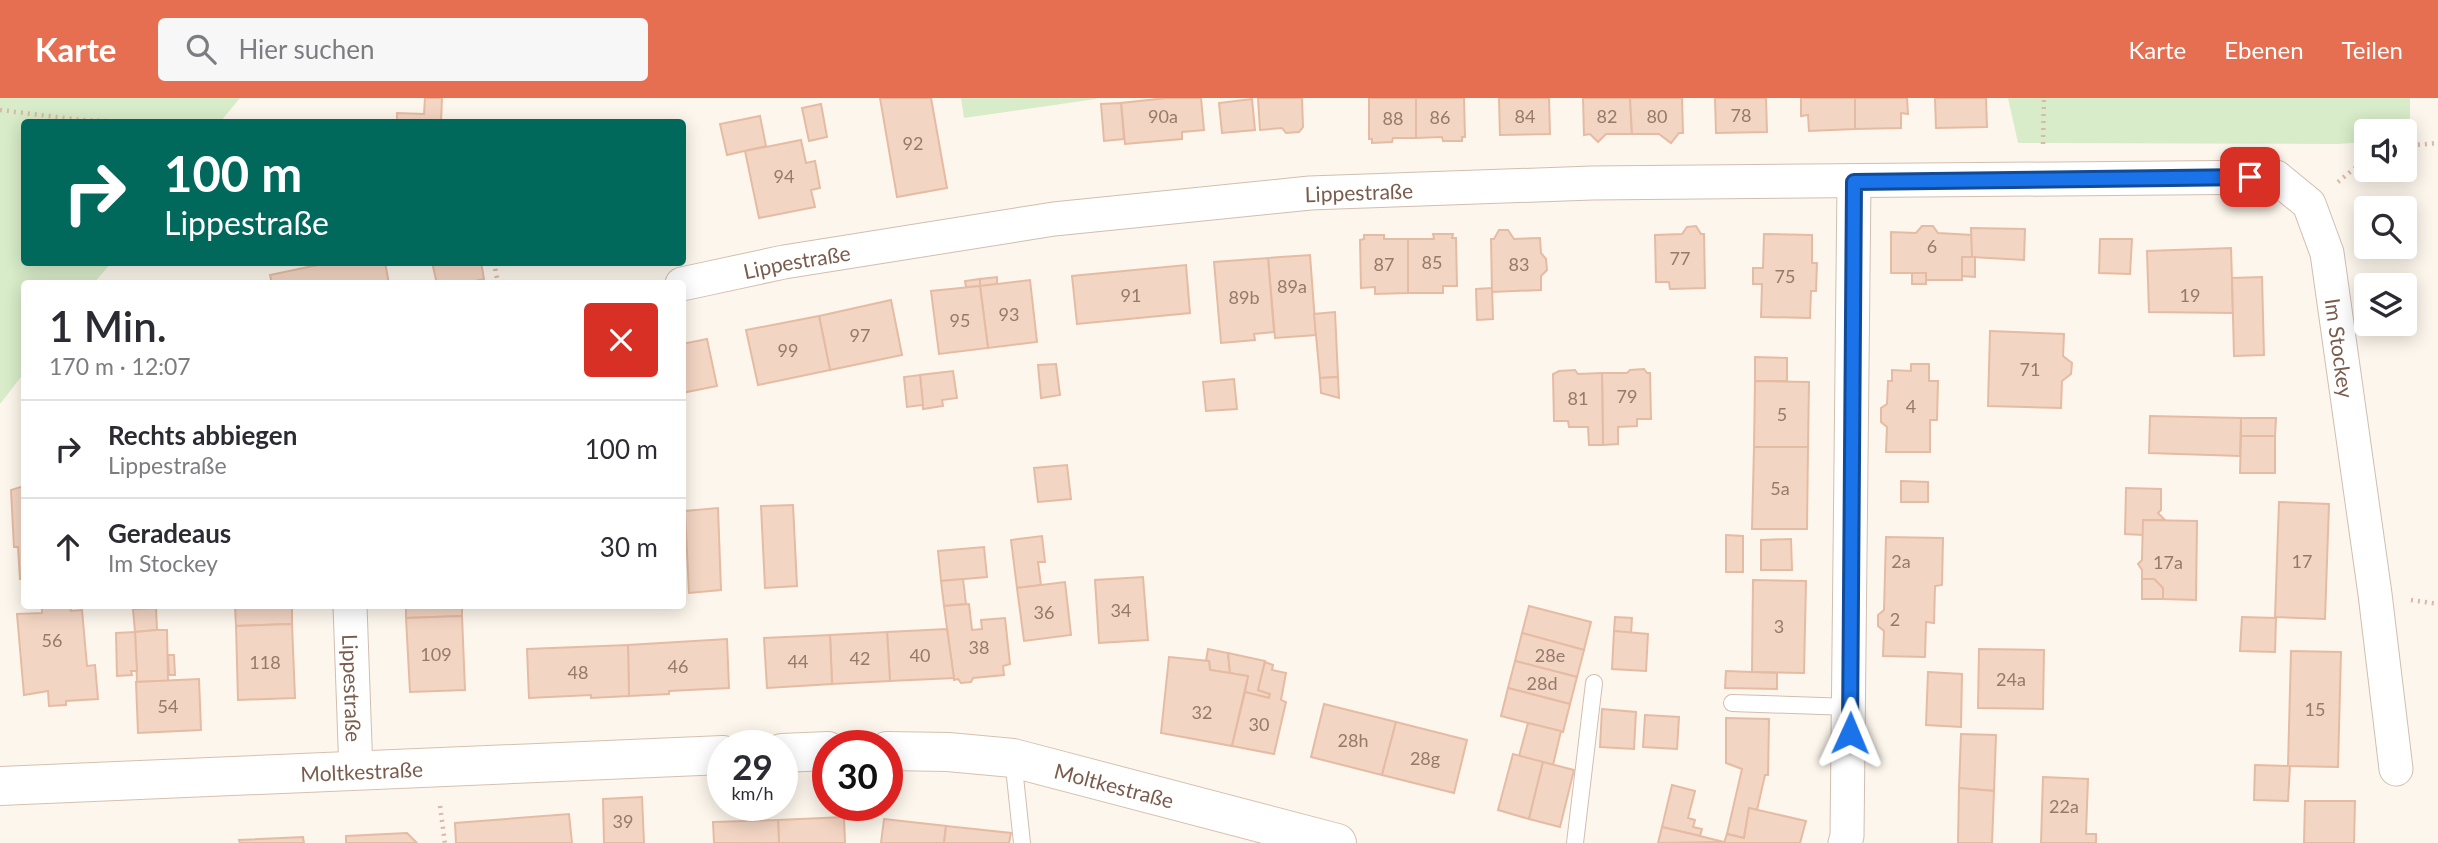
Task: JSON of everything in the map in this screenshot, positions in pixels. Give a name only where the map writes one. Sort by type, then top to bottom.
[{"type":"street","name":"Im Stockey","points":[[2042,180],[2276,177],[2309,204],[2326,253],[2331,280],[2373,580],[2396,769]]},
{"type":"street","name":"Lippestraße","points":[[686,283],[783,262],[1054,219],[1310,193],[1592,183],[2042,180]]},
{"type":"street","points":[[1845,843],[1850,707],[1854,182]]},
{"type":"street","name":"Lippestraße","points":[[349,609],[356,772]]},
{"type":"street","name":"Moltkestraße","points":[[903,751],[1013,758],[1337,843]]},
{"type":"street","name":"Moltkestraße","points":[[0,786],[707,756]]},
{"type":"lane","points":[[1576,843],[1594,683]]},
{"type":"lane","points":[[1732,703],[1850,707]]},
{"type":"lane","points":[[1013,758],[1022,843]]},
{"type":"path","points":[[2042,180],[2044,98]]},
{"type":"path","points":[[0,110],[73,119]]},
{"type":"path","points":[[2417,145],[2438,143]]},
{"type":"path","points":[[2429,603],[2438,604]]},
{"type":"green space","points":[[0,98],[240,98],[222,119],[21,119],[21,266],[108,266],[97,280],[21,280],[21,377],[0,404]]},
{"type":"green space","points":[[961,98],[1096,98],[1096,99],[964,118]]},
{"type":"green space","points":[[2008,98],[2410,98],[2410,119],[2354,119],[2354,143],[2018,143]]},
{"type":"building","points":[[425,98],[442,98],[441,119],[397,119],[397,113],[424,114]]},
{"type":"building","points":[[880,98],[931,98],[947,188],[897,197]]},
{"type":"building","points":[[1167,98],[1201,98],[1204,130],[1182,132],[1182,139],[1125,144],[1121,103]]},
{"type":"building","points":[[1258,98],[1302,98],[1303,127],[1299,132],[1286,133],[1282,128],[1260,130]]},
{"type":"building","points":[[1369,98],[1416,98],[1416,138],[1393,138],[1392,142],[1372,143],[1372,139],[1369,139]]},
{"type":"building","points":[[1416,98],[1464,98],[1465,137],[1462,137],[1462,141],[1443,141],[1442,137],[1416,138]]},
{"type":"building","points":[[1499,98],[1549,98],[1550,134],[1500,135]]},
{"type":"building","points":[[1583,98],[1630,98],[1632,134],[1606,134],[1598,142],[1590,134],[1584,135]]},
{"type":"building","points":[[1630,98],[1682,98],[1683,133],[1679,133],[1671,143],[1659,134],[1632,134]]},
{"type":"building","points":[[1715,98],[1766,98],[1767,132],[1716,133]]},
{"type":"building","points":[[1801,98],[1855,98],[1855,129],[1809,131],[1808,115],[1801,116]]},
{"type":"building","points":[[1855,98],[1907,98],[1908,114],[1901,113],[1901,128],[1855,129]]},
{"type":"building","points":[[1935,98],[1986,98],[1987,127],[1936,128]]},
{"type":"building","points":[[1252,99],[1255,130],[1222,133],[1219,103]]},
{"type":"building","points":[[1121,103],[1124,139],[1104,141],[1101,104]]},
{"type":"building","points":[[821,104],[827,137],[809,141],[802,108]]},
{"type":"building","points":[[760,116],[766,146],[727,155],[720,124]]},
{"type":"building","points":[[801,140],[806,163],[815,161],[820,188],[811,190],[815,207],[759,218],[745,151]]},
{"type":"building","points":[[1696,226],[1701,234],[1704,234],[1705,288],[1670,289],[1669,282],[1656,282],[1655,235],[1682,234],[1687,227]]},
{"type":"building","points":[[1922,226],[1933,226],[1938,233],[1972,235],[1972,257],[1962,257],[1962,280],[1926,280],[1926,273],[1891,273],[1891,232],[1916,233]]},
{"type":"building","points":[[1971,228],[2025,229],[2024,260],[1972,257]]},
{"type":"building","points":[[1499,230],[1508,230],[1514,239],[1540,238],[1541,253],[1546,259],[1547,270],[1541,276],[1541,290],[1492,292],[1491,239],[1494,239]]},
{"type":"building","points":[[1433,234],[1453,234],[1452,238],[1456,238],[1457,286],[1443,286],[1443,293],[1408,293],[1408,239],[1434,239]]},
{"type":"building","points":[[1764,234],[1812,235],[1812,263],[1817,263],[1816,291],[1811,291],[1810,318],[1761,317],[1762,284],[1753,284],[1753,268],[1763,268]]},
{"type":"building","points":[[1364,235],[1384,235],[1384,239],[1408,239],[1408,293],[1375,294],[1375,287],[1361,288],[1360,240],[1364,239]]},
{"type":"building","points":[[2100,239],[2132,239],[2130,274],[2099,273]]},
{"type":"building","points":[[2231,248],[2233,313],[2149,312],[2147,251]]},
{"type":"building","points":[[1310,255],[1316,335],[1275,338],[1268,258]]},
{"type":"building","points":[[1962,257],[1975,257],[1975,277],[1962,276]]},
{"type":"building","points":[[1268,258],[1274,332],[1254,334],[1255,340],[1221,343],[1214,262]]},
{"type":"building","points":[[1186,265],[1190,313],[1077,324],[1072,276]]},
{"type":"building","points":[[313,266],[386,266],[388,280],[271,280],[270,275]]},
{"type":"building","points":[[433,266],[482,266],[484,279],[480,280],[436,280]]},
{"type":"building","points":[[1912,273],[1926,273],[1926,284],[1912,284]]},
{"type":"building","points":[[997,277],[997,284],[980,286],[980,279]]},
{"type":"building","points":[[2262,277],[2264,355],[2234,356],[2232,278]]},
{"type":"building","points":[[980,279],[980,286],[966,287],[965,281]]},
{"type":"building","points":[[1030,280],[1037,342],[988,348],[980,286]]},
{"type":"building","points":[[980,286],[988,348],[939,354],[931,291]]},
{"type":"building","points":[[1492,288],[1493,319],[1477,320],[1476,289]]},
{"type":"building","points":[[891,300],[902,355],[830,370],[819,316]]},
{"type":"building","points":[[1335,312],[1338,377],[1320,378],[1314,314]]},
{"type":"building","points":[[819,316],[830,370],[758,385],[746,330]]},
{"type":"building","points":[[1990,331],[2064,334],[2063,356],[2072,363],[2071,374],[2062,381],[2061,408],[1988,406]]},
{"type":"building","points":[[707,339],[717,386],[686,392],[686,343]]},
{"type":"building","points":[[1755,357],[1787,358],[1787,381],[1755,381]]},
{"type":"building","points":[[1056,364],[1060,395],[1041,398],[1038,365]]},
{"type":"building","points":[[1911,364],[1929,364],[1929,381],[1938,381],[1937,420],[1930,420],[1930,452],[1886,452],[1887,427],[1881,422],[1881,408],[1887,404],[1888,381],[1892,381],[1892,370],[1911,371]]},
{"type":"building","points":[[1644,369],[1650,373],[1651,419],[1637,419],[1637,426],[1618,427],[1618,444],[1603,445],[1602,373],[1627,373],[1630,370]]},
{"type":"building","points":[[1575,370],[1578,374],[1602,373],[1603,445],[1589,445],[1588,427],[1569,427],[1568,421],[1554,421],[1553,374]]},
{"type":"building","points":[[953,371],[957,398],[942,400],[943,406],[923,409],[920,375]]},
{"type":"building","points":[[920,375],[923,405],[907,407],[904,377]]},
{"type":"building","points":[[1338,377],[1339,398],[1321,393],[1320,378]]},
{"type":"building","points":[[1234,379],[1237,409],[1206,411],[1203,382]]},
{"type":"building","points":[[1755,381],[1809,382],[1808,447],[1754,447]]},
{"type":"building","points":[[2150,416],[2241,418],[2240,456],[2149,453]]},
{"type":"building","points":[[2241,418],[2276,418],[2275,436],[2241,436]]},
{"type":"building","points":[[2241,436],[2275,436],[2275,473],[2240,473]]},
{"type":"building","points":[[1754,447],[1808,447],[1807,529],[1752,529]]},
{"type":"building","points":[[1067,465],[1071,499],[1038,502],[1034,468]]},
{"type":"building","points":[[1901,481],[1928,482],[1928,502],[1901,502]]},
{"type":"building","points":[[21,487],[21,579],[18,547],[14,547],[11,490]]},
{"type":"building","points":[[2126,488],[2161,489],[2161,510],[2158,513],[2165,520],[2143,520],[2143,535],[2125,534]]},
{"type":"building","points":[[2279,502],[2329,504],[2325,619],[2275,617]]},
{"type":"building","points":[[793,505],[797,586],[765,588],[761,506]]},
{"type":"building","points":[[718,508],[721,590],[689,593],[686,511]]},
{"type":"building","points":[[2143,520],[2197,521],[2196,600],[2163,599],[2163,588],[2154,579],[2142,579],[2142,570],[2138,564],[2142,560]]},
{"type":"building","points":[[1726,535],[1743,536],[1743,572],[1726,572]]},
{"type":"building","points":[[1042,536],[1045,562],[1038,562],[1041,585],[1017,588],[1011,540]]},
{"type":"building","points":[[1886,537],[1943,538],[1942,585],[1935,586],[1934,623],[1926,622],[1925,657],[1883,656],[1884,631],[1878,626],[1878,615],[1884,610]]},
{"type":"building","points":[[1791,539],[1792,570],[1761,570],[1761,540]]},
{"type":"building","points":[[984,547],[987,577],[941,581],[938,551]]},
{"type":"building","points":[[1143,577],[1148,640],[1099,643],[1095,580]]},
{"type":"building","points":[[963,579],[966,604],[944,606],[941,581]]},
{"type":"building","points":[[2142,579],[2154,579],[2163,588],[2163,599],[2142,599]]},
{"type":"building","points":[[1753,580],[1806,581],[1804,673],[1752,672]]},
{"type":"building","points":[[1065,582],[1071,635],[1024,641],[1017,588]]},
{"type":"building","points":[[969,604],[972,630],[982,629],[981,620],[1005,618],[1010,664],[1003,666],[1004,675],[973,678],[971,682],[961,683],[958,679],[954,680],[944,606]]},
{"type":"building","points":[[1529,606],[1591,622],[1584,650],[1522,633]]},
{"type":"building","points":[[42,609],[82,610],[87,666],[95,665],[98,699],[66,701],[66,705],[49,706],[48,691],[24,695],[17,614],[42,613]]},
{"type":"building","points":[[133,609],[156,609],[157,630],[135,632]]},
{"type":"building","points":[[235,609],[292,609],[292,624],[236,626]]},
{"type":"building","points":[[406,609],[462,609],[462,616],[406,618]]},
{"type":"building","points":[[462,616],[465,690],[410,692],[406,618]]},
{"type":"building","points":[[1615,617],[1632,618],[1631,633],[1614,631]]},
{"type":"building","points":[[2242,617],[2276,618],[2275,652],[2240,651]]},
{"type":"building","points":[[292,624],[295,698],[238,700],[236,626]]},
{"type":"building","points":[[947,629],[954,678],[890,681],[887,632]]},
{"type":"building","points":[[167,630],[168,681],[137,682],[135,632]]},
{"type":"building","points":[[1614,631],[1648,634],[1646,671],[1612,669]]},
{"type":"building","points":[[135,632],[137,671],[131,671],[132,675],[117,676],[116,633]]},
{"type":"building","points":[[887,632],[890,681],[832,684],[830,635]]},
{"type":"building","points":[[1522,633],[1584,650],[1577,677],[1515,661]]},
{"type":"building","points":[[830,635],[832,684],[767,688],[764,638]]},
{"type":"building","points":[[727,639],[729,688],[629,696],[628,645]]},
{"type":"building","points":[[628,645],[629,696],[529,698],[527,649]]},
{"type":"building","points":[[1208,649],[1228,653],[1230,673],[1210,670],[1209,661],[1206,661]]},
{"type":"building","points":[[1979,649],[2044,650],[2043,709],[1978,708]]},
{"type":"building","points":[[2291,651],[2341,652],[2338,767],[2288,766]]},
{"type":"building","points":[[1228,653],[1265,661],[1258,690],[1270,694],[1269,698],[1245,692],[1248,676],[1230,673]]},
{"type":"building","points":[[168,655],[174,655],[175,675],[169,675]]},
{"type":"building","points":[[1169,657],[1209,661],[1210,670],[1248,676],[1232,746],[1161,733]]},
{"type":"building","points":[[1515,661],[1577,677],[1570,704],[1508,688]]},
{"type":"building","points":[[1265,662],[1273,665],[1272,670],[1286,673],[1281,700],[1286,702],[1274,754],[1232,746],[1245,692],[1269,698],[1270,694],[1258,690]]},
{"type":"building","points":[[1726,671],[1777,673],[1777,689],[1725,688]]},
{"type":"building","points":[[1928,672],[1962,674],[1961,727],[1926,725]]},
{"type":"building","points":[[199,679],[201,730],[138,733],[136,682]]},
{"type":"building","points":[[1508,688],[1570,704],[1563,732],[1501,716]]},
{"type":"building","points":[[1324,704],[1396,722],[1382,775],[1311,757]]},
{"type":"building","points":[[1602,709],[1636,712],[1634,749],[1600,747]]},
{"type":"building","points":[[1645,715],[1679,717],[1677,749],[1643,747]]},
{"type":"building","points":[[1726,718],[1769,719],[1768,775],[1765,775],[1757,810],[1749,808],[1744,838],[1727,834],[1742,769],[1726,763]]},
{"type":"building","points":[[1396,722],[1467,740],[1454,793],[1382,775]]},
{"type":"building","points":[[1528,723],[1561,731],[1553,765],[1519,756]]},
{"type":"building","points":[[1961,734],[1996,735],[1994,791],[1959,788]]},
{"type":"building","points":[[1513,754],[1543,762],[1529,819],[1498,810]]},
{"type":"building","points":[[1543,762],[1574,770],[1560,827],[1529,819]]},
{"type":"building","points":[[2255,765],[2290,766],[2288,801],[2254,800]]},
{"type":"building","points":[[2043,777],[2088,779],[2086,834],[2096,834],[2096,843],[2041,843]]},
{"type":"building","points":[[1672,785],[1695,791],[1688,818],[1695,820],[1693,827],[1702,829],[1700,836],[1662,827]]},
{"type":"building","points":[[1959,788],[1994,791],[1992,843],[1958,843]]},
{"type":"building","points":[[642,797],[644,843],[604,843],[603,799]]},
{"type":"building","points":[[2305,801],[2355,801],[2354,843],[2304,843]]},
{"type":"building","points":[[1749,808],[1806,821],[1800,843],[1724,843],[1727,834],[1744,838]]},
{"type":"building","points":[[569,814],[572,843],[456,843],[455,823]]},
{"type":"building","points":[[778,821],[844,821],[845,843],[779,843]]},
{"type":"building","points":[[778,821],[779,843],[714,843],[713,822]]},
{"type":"building","points":[[884,821],[946,826],[944,843],[881,843]]},
{"type":"building","points":[[946,826],[1011,833],[1009,843],[944,843]]},
{"type":"building","points":[[1662,827],[1700,836],[1724,842],[1658,843]]},
{"type":"building","points":[[407,833],[417,843],[346,843],[346,836]]},
{"type":"building","points":[[303,837],[304,843],[240,843],[239,840]]},
{"type":"route","points":[[1850,733],[1854,182],[2250,177]]}]
